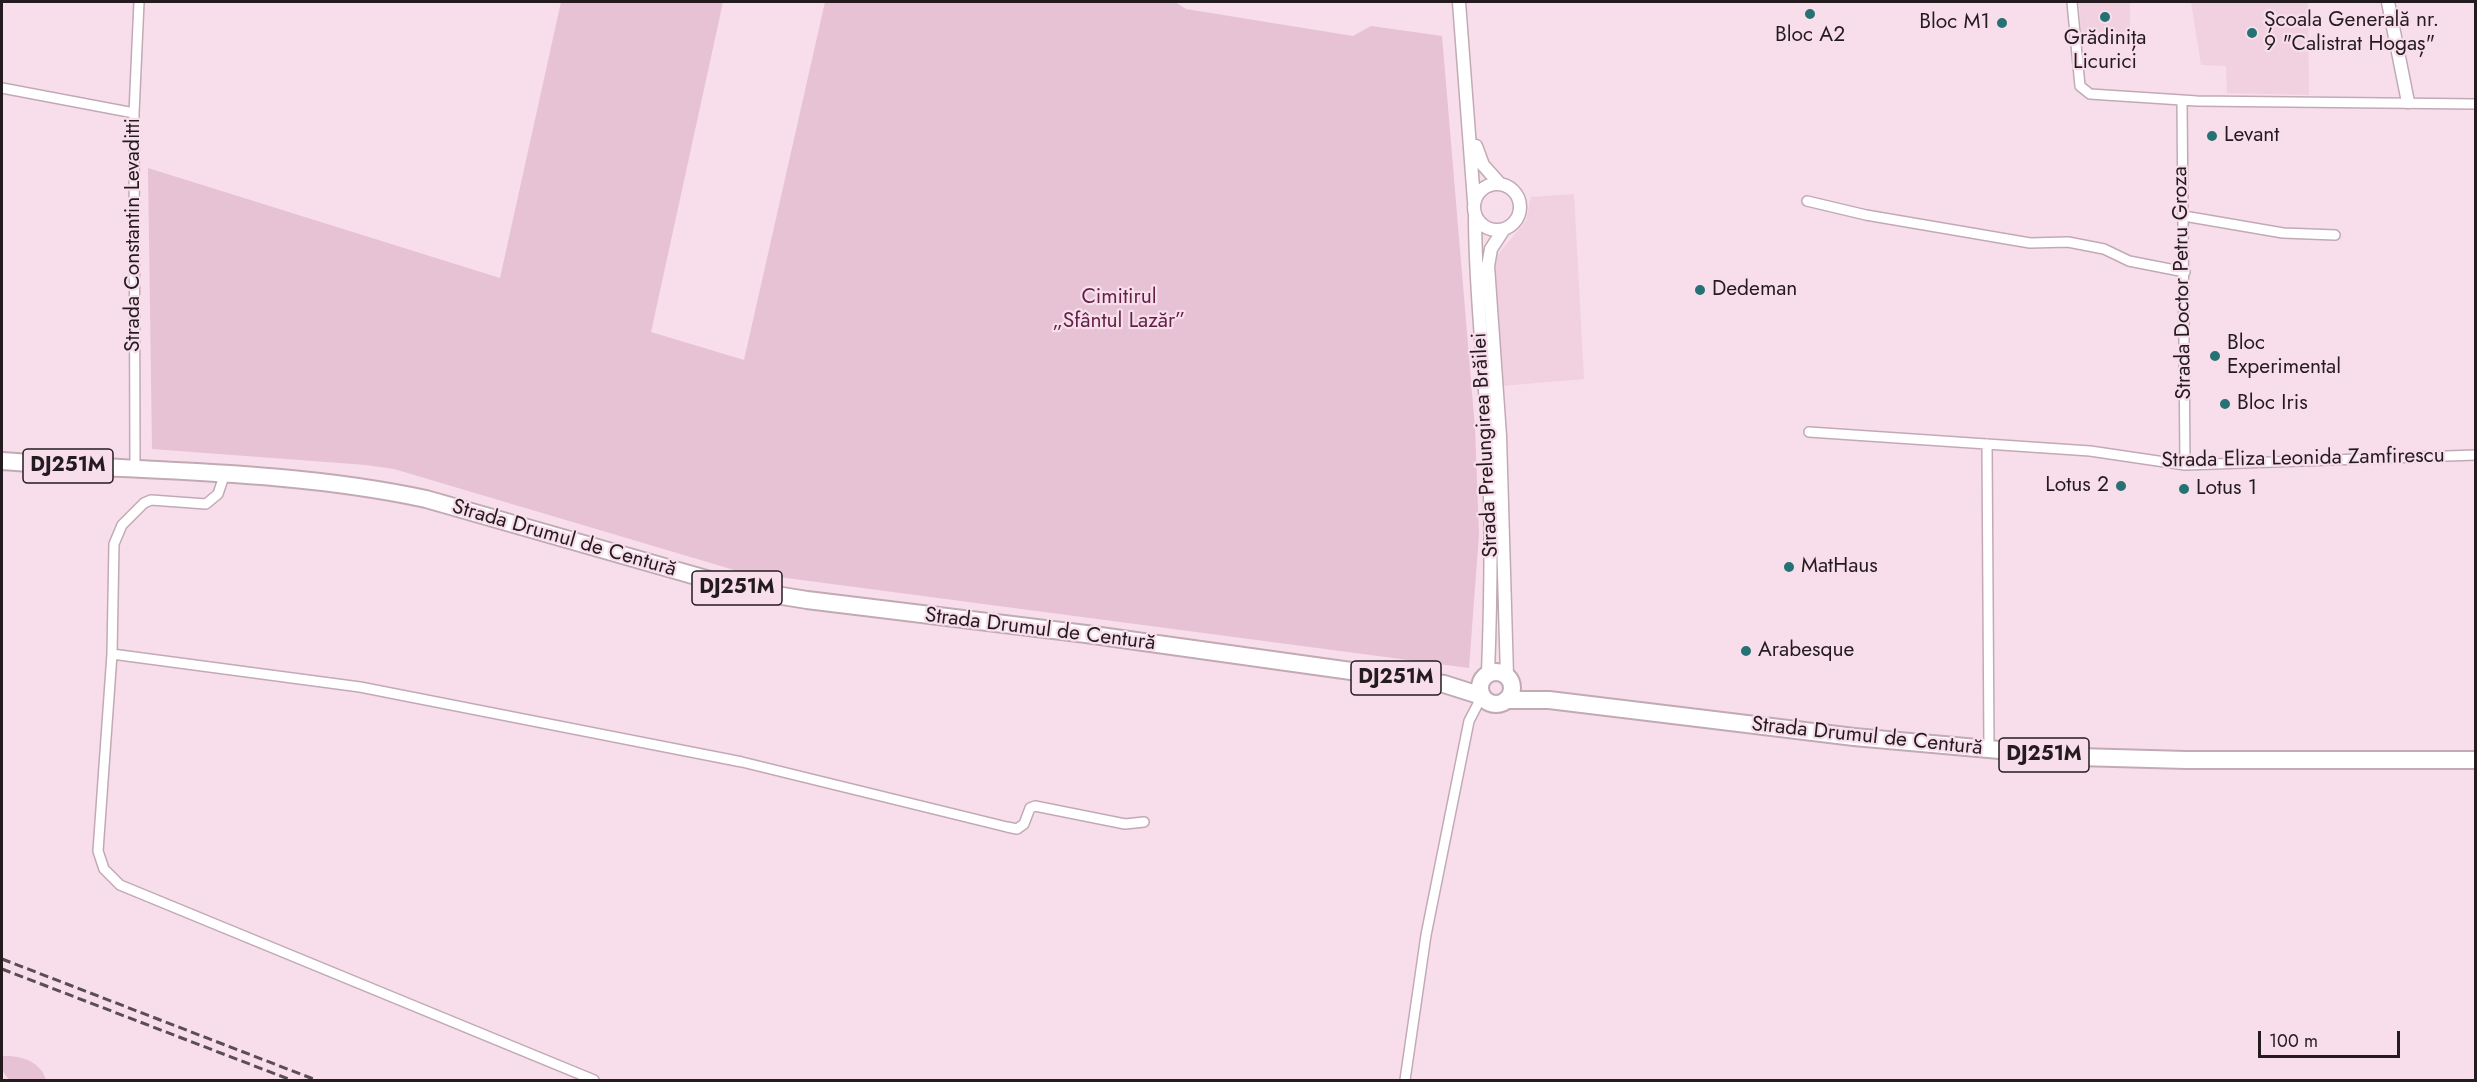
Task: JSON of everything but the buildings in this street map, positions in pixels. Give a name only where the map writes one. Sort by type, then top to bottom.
[{"type":"highway","name":"Strada Drumul de Centură","points":[[2,461],[319,481],[381,489],[426,499],[745,590],[1444,684]]},
{"type":"highway","points":[[1444,684],[1498,672],[1549,700]]},
{"type":"highway","points":[[1482,696],[1480,686],[1486,675]]},
{"type":"highway","points":[[1506,700],[1512,691],[1509,678]]},
{"type":"highway","points":[[1444,684],[1482,696],[1491,703],[1506,700],[1549,700]]},
{"type":"highway","name":"Strada Drumul de Centură","points":[[1549,700],[1614,710],[1989,750],[2078,757],[2186,760],[2475,760]]},
{"type":"main road","points":[[1460,2],[1471,130],[1475,216],[1484,227],[1497,231],[1504,229],[1517,219],[1519,201],[1511,189],[1500,184],[1483,165],[1471,130]]},
{"type":"main road","points":[[2388,2],[2408,102]]},
{"type":"main road","points":[[1474,201],[1487,186],[1500,184]]},
{"type":"main road","name":"Strada Prelungirea Brăilei","points":[[1475,216],[1475,269],[1485,392],[1492,553],[1486,675]]},
{"type":"main road","name":"Strada Prelungirea Brăilei","points":[[1504,229],[1491,249],[1488,266],[1500,436],[1509,678]]},
{"type":"street","name":"Strada Constantin Levaditti","points":[[135,469],[134,113],[139,2]]},
{"type":"street","points":[[2072,2],[2078,77],[2085,92],[2099,95],[2182,100],[2475,104]]},
{"type":"street","points":[[2,88],[134,113]]},
{"type":"street","name":"Strada Doctor Petru Groza","points":[[2182,100],[2185,465]]},
{"type":"street","points":[[1807,201],[1866,215],[2030,243],[2068,242],[2104,249],[2129,261],[2185,272]]},
{"type":"street","points":[[2184,216],[2283,233],[2335,235]]},
{"type":"street","name":"Strada Eliza Leonida Zamfirescu","points":[[1809,432],[2090,451],[2185,465],[2475,455]]},
{"type":"street","points":[[1987,444],[1989,750]]},
{"type":"street","points":[[224,476],[218,494],[206,504],[151,500],[138,506],[122,525],[114,544],[112,654],[98,851],[104,869],[120,885],[594,1080]]},
{"type":"street","points":[[112,654],[360,687],[742,762],[1017,829],[1024,824],[1030,808],[1035,806],[1125,824],[1144,822]]},
{"type":"street","points":[[1405,1080],[1426,935],[1468,721],[1482,696]]},
{"type":"shaded area","name":"Grădinița Licurici","points":[[2079,2],[2130,2],[2130,33],[2081,32]]},
{"type":"shaded area","name":"Școala Generală nr. 9 \"Calistrat Hogaș\"","points":[[2191,2],[2308,2],[2309,95],[2227,93],[2226,66],[2201,65]]},
{"type":"shaded area","points":[[1574,194],[1584,379],[1501,386],[1495,258],[1526,221],[1531,197]]},
{"type":"green space","name":"Cimitirul „Sfântul Lazăr”","points":[[561,2],[723,2],[651,332],[744,360],[825,2],[1175,2],[1186,9],[1353,36],[1371,26],[1442,36],[1475,428],[1479,534],[1469,668],[741,572],[394,469],[152,449],[148,168],[500,278]]},
{"type":"green space","points":[[2,1056],[29,1060],[40,1068],[46,1080],[9,1080],[2,1070]]},
{"type":"railway","points":[[2,959],[316,1080]]},
{"type":"railway","points":[[2,969],[291,1080]]},
{"type":"place","name":"Bloc A2","points":[[1810,14]]},
{"type":"place","name":"Grădinița Licurici","points":[[2105,17]]},
{"type":"place","name":"Bloc M1","points":[[2002,23]]},
{"type":"place","name":"Școala Generală nr. 9 \"Calistrat Hogaș\"","points":[[2252,33]]},
{"type":"place","name":"Levant","points":[[2212,136]]},
{"type":"place","name":"Dedeman","points":[[1700,290]]},
{"type":"place","name":"Bloc Experimental","points":[[2215,356]]},
{"type":"place","name":"Bloc Iris","points":[[2225,404]]},
{"type":"place","name":"Lotus 2","points":[[2121,486]]},
{"type":"place","name":"Lotus 1","points":[[2184,489]]},
{"type":"place","name":"MatHaus","points":[[1789,567]]},
{"type":"place","name":"Arabesque","points":[[1746,651]]}]
